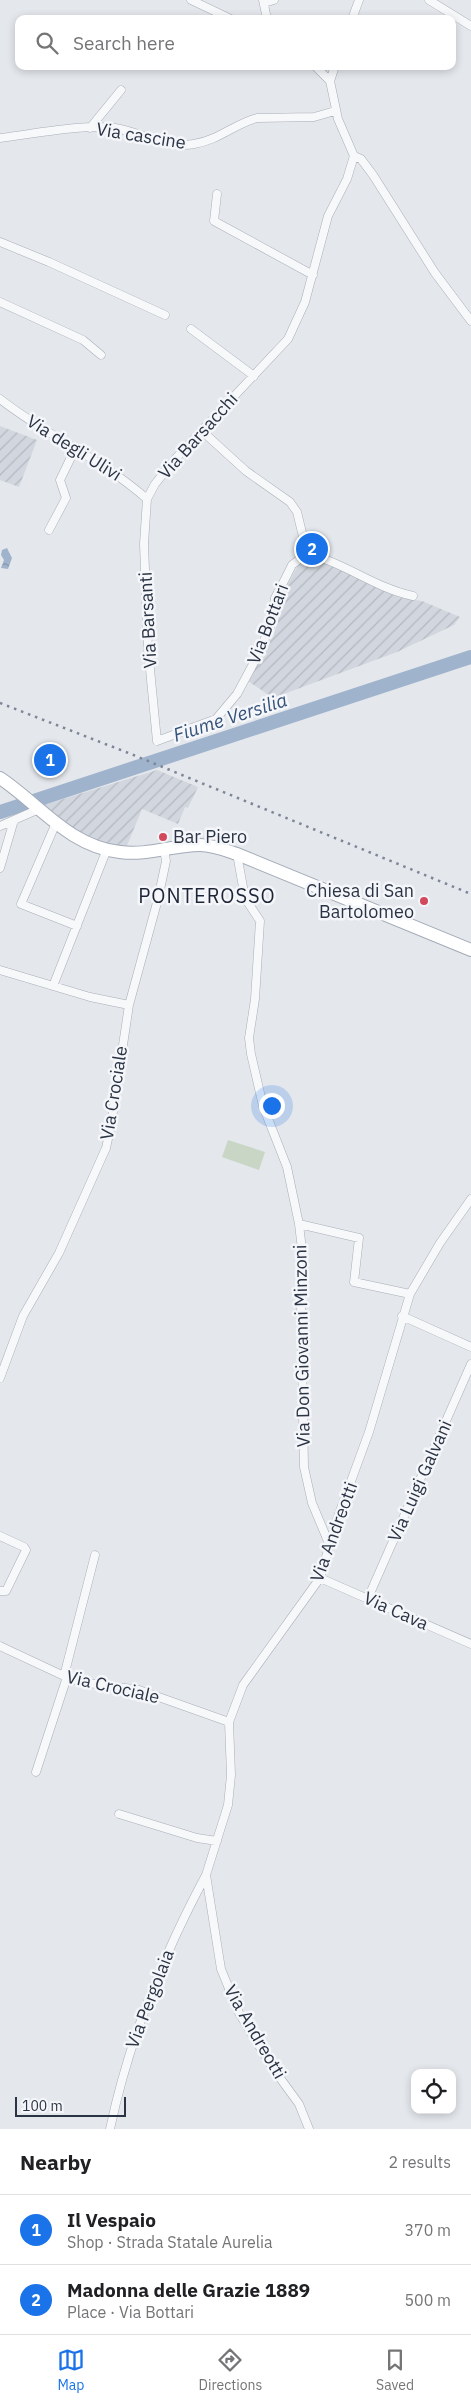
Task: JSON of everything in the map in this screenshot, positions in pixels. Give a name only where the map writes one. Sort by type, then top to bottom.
[{"type":"main road","points":[[0,778],[80,840],[119,852],[140,853],[201,845],[237,854],[471,950]]},
{"type":"street","points":[[191,0],[223,15]]},
{"type":"street","points":[[266,15],[264,2],[274,0]]},
{"type":"street","points":[[353,15],[359,0]]},
{"type":"street","points":[[429,0],[453,15]]},
{"type":"street","points":[[456,17],[471,26]]},
{"type":"street","points":[[319,70],[330,81]]},
{"type":"street","points":[[334,70],[330,81],[335,111],[354,156],[361,159],[373,175],[435,273],[471,321]]},
{"type":"street","points":[[90,128],[121,90]]},
{"type":"street","name":"Via cascine","points":[[0,138],[90,128],[125,130],[174,144],[192,145],[213,140],[249,120],[257,118],[314,117],[335,111]]},
{"type":"street","name":"Via Barsacchi","points":[[147,499],[155,484],[176,458],[288,338],[305,302],[328,216],[348,178],[354,156]]},
{"type":"street","points":[[217,194],[214,221],[313,275]]},
{"type":"street","points":[[0,242],[49,262],[165,315]]},
{"type":"street","points":[[0,302],[83,340],[101,355]]},
{"type":"street","points":[[191,329],[254,376]]},
{"type":"street","name":"Via degli Ulivi","points":[[0,399],[128,482],[147,499]]},
{"type":"street","points":[[202,431],[246,471],[290,502],[297,512],[307,553],[328,558],[396,592],[413,596]]},
{"type":"street","points":[[49,530],[66,498],[60,480],[76,447]]},
{"type":"street","name":"Via Barsanti","points":[[147,499],[144,544],[148,649],[157,741]]},
{"type":"street","name":"Via Bottari","points":[[157,741],[216,719],[237,694],[258,655],[271,624],[275,598],[292,565],[307,553]]},
{"type":"street","points":[[0,826],[37,808]]},
{"type":"street","points":[[0,868],[14,820]]},
{"type":"street","points":[[56,823],[21,904],[77,926]]},
{"type":"street","points":[[53,986],[106,849]]},
{"type":"street","name":"Via Crociale","points":[[0,1378],[24,1316],[59,1253],[106,1148],[112,1125],[129,1005],[158,899],[166,861],[164,849]]},
{"type":"street","name":"Via Don Giovanni Minzoni","points":[[237,854],[245,898],[260,921],[255,999],[249,1038],[251,1054],[263,1106],[287,1167],[299,1224],[304,1267],[302,1313],[304,1467],[312,1503],[330,1546]]},
{"type":"street","points":[[0,970],[90,997],[129,1005]]},
{"type":"street","name":"Via Andreotti","points":[[309,2129],[299,2104],[272,2067],[240,2013],[221,1970],[206,1875],[228,1805],[231,1775],[229,1722],[243,1686],[320,1578],[369,1432],[410,1294],[440,1243],[471,1199]]},
{"type":"street","points":[[299,1224],[359,1238],[354,1282],[410,1294]]},
{"type":"street","points":[[402,1316],[471,1347]]},
{"type":"street","name":"Via Luigi Galvani","points":[[368,1598],[471,1364]]},
{"type":"street","points":[[0,1536],[24,1547],[26,1550],[6,1591],[0,1592]]},
{"type":"street","points":[[36,1772],[66,1677],[95,1555]]},
{"type":"street","name":"Via Cava","points":[[320,1578],[471,1644]]},
{"type":"street","name":"Via Crociale","points":[[0,1646],[66,1677],[81,1682],[139,1690],[229,1722]]},
{"type":"street","points":[[119,1814],[197,1838],[217,1841]]},
{"type":"street","name":"Via Pergolaia","points":[[110,2129],[129,2055],[162,1965],[179,1925],[206,1875]]},
{"type":"shaded area","points":[[0,426],[37,440],[19,487],[0,480]]},
{"type":"shaded area","points":[[321,559],[400,598],[422,601],[460,617],[454,625],[397,652],[273,698],[248,681],[258,663],[267,654],[264,648],[273,637],[280,614],[278,602],[301,560]]},
{"type":"shaded area","points":[[157,770],[198,787],[188,808],[185,807],[178,824],[142,809],[126,848],[103,845],[65,823],[44,805]]},
{"type":"green space","points":[[228,1140],[265,1152],[259,1170],[222,1157]]},
{"type":"water","points":[[7,548],[12,558],[8,569],[1,568],[4,560],[1,555],[2,550]]},
{"type":"waterway","name":"Fiume Versilia","points":[[0,812],[471,657]]},
{"type":"railway","points":[[0,703],[131,754],[471,894]]},
{"type":"place","name":"Madonna delle Grazie 1889","points":[[312,549]]},
{"type":"place","name":"Il Vespaio","points":[[50,760]]},
{"type":"place","name":"Bar Piero","points":[[163,837]]},
{"type":"place","name":"Chiesa di San Bartolomeo","points":[[424,901]]},
{"type":"district","name":"PONTEROSSO","points":[[207,896]]}]
